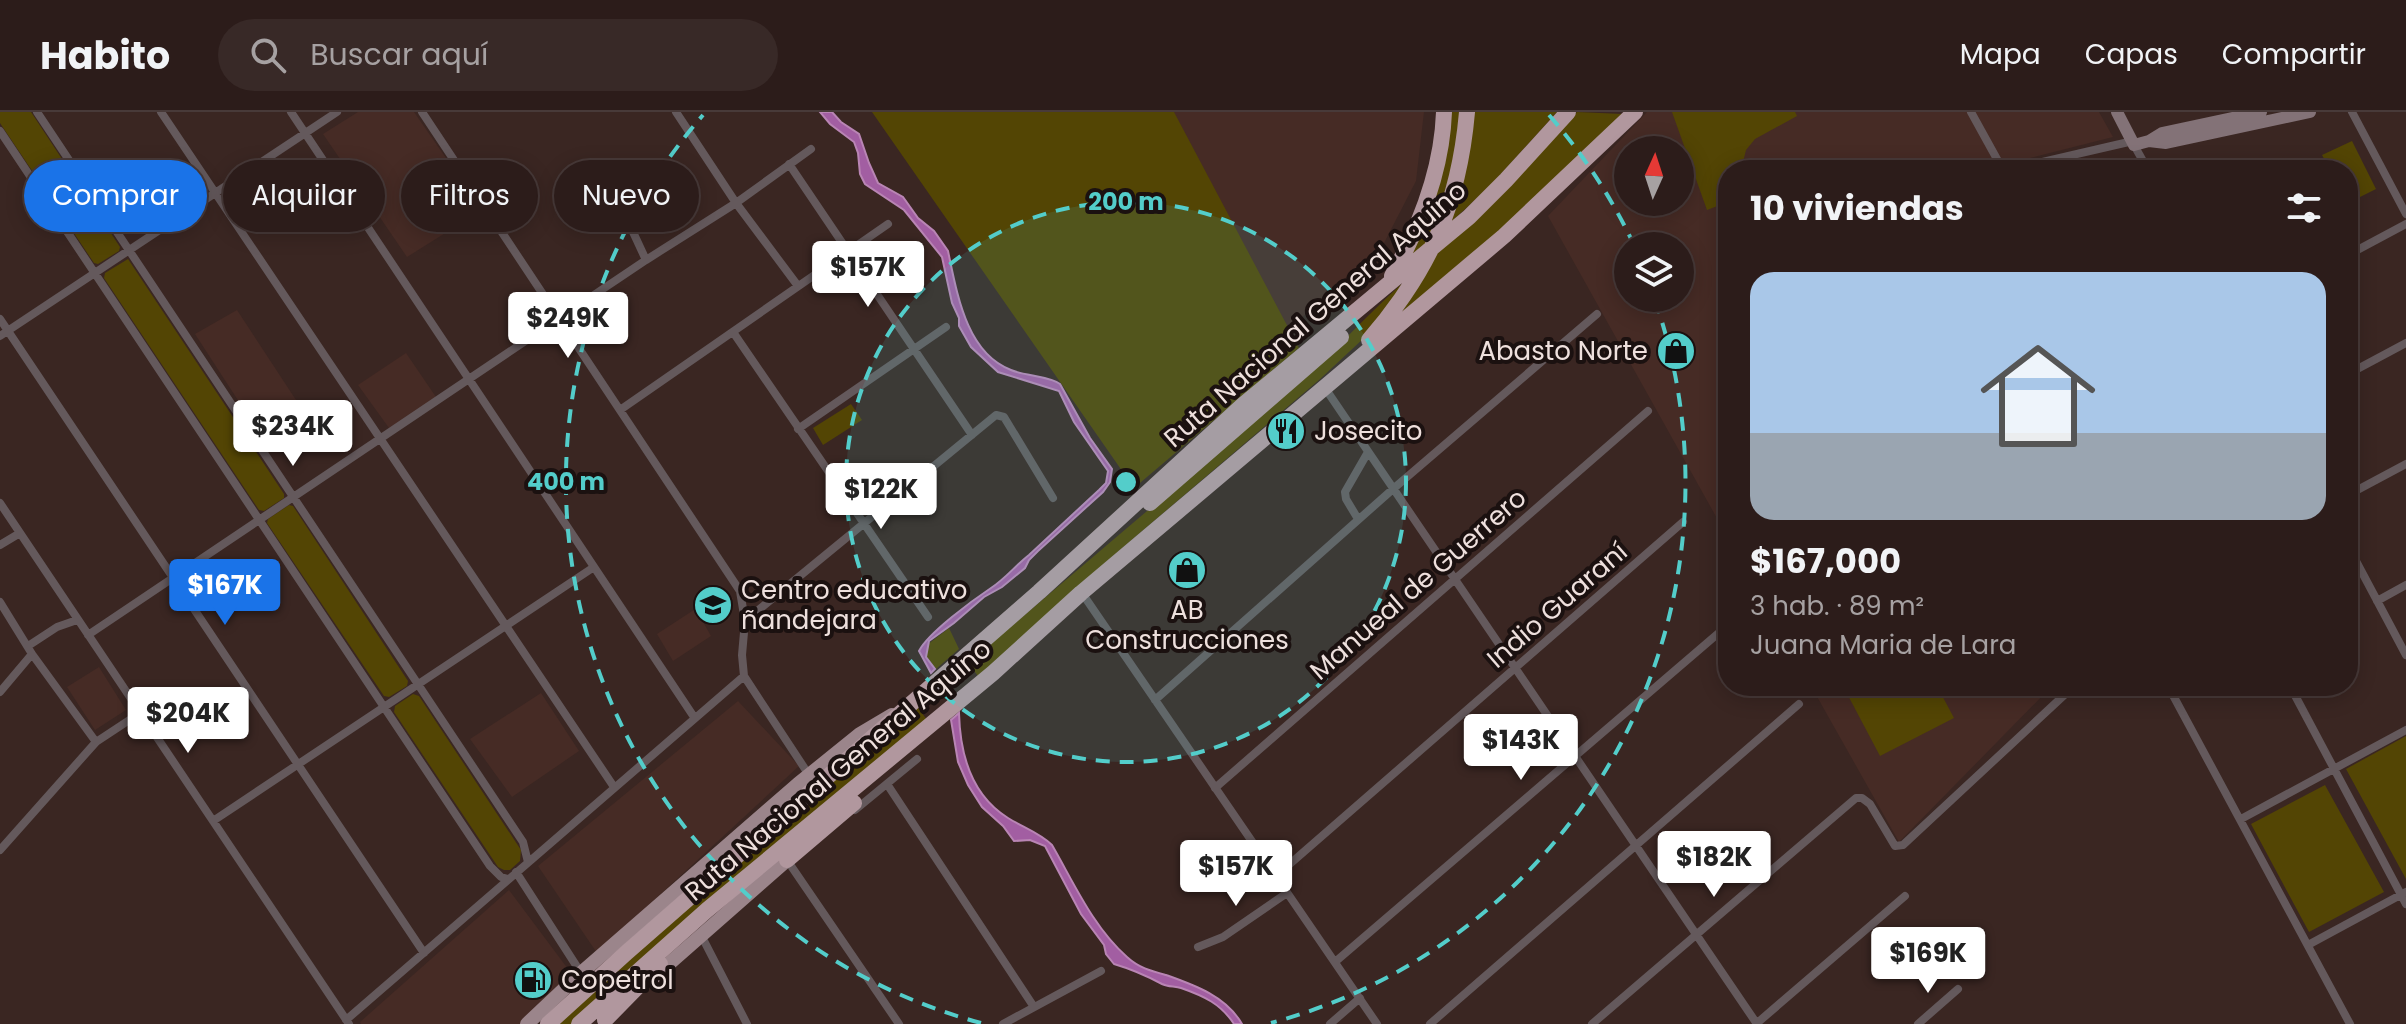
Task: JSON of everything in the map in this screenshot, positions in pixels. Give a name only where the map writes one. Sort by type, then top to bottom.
[{"type":"highway","points":[[1039,592],[1100,548],[1310,366],[1372,305],[1398,266],[1417,227],[1437,167],[1444,112]]},
{"type":"highway","points":[[1327,385],[1393,312],[1430,253],[1450,201],[1467,112]]},
{"type":"highway","name":"Ruta Nacional General Aquino","points":[[548,1024],[1039,592],[1243,405],[1469,217],[1568,112]]},
{"type":"highway","name":"Ruta Nacional General Aquino","points":[[579,1024],[707,910],[993,673],[1081,593],[1504,236],[1635,112]]},
{"type":"highway","points":[[789,862],[868,790],[890,758]]},
{"type":"highway","points":[[602,1022],[681,943],[707,910]]},
{"type":"main road","points":[[527,1024],[581,973],[809,775],[860,734],[884,718],[904,710]]},
{"type":"main road","points":[[697,872],[831,773]]},
{"type":"main road","points":[[602,1022],[789,862]]},
{"type":"street","points":[[37,112],[523,842],[528,862]]},
{"type":"street","points":[[161,112],[614,787]]},
{"type":"street","points":[[291,112],[694,717]]},
{"type":"street","points":[[4,334],[337,112]]},
{"type":"street","points":[[422,112],[740,591],[745,621],[744,676],[809,775]]},
{"type":"street","points":[[676,112],[736,203],[798,286]]},
{"type":"street","points":[[1971,112],[2000,160]]},
{"type":"street","points":[[2117,112],[2143,160]]},
{"type":"street","points":[[2149,141],[2162,133],[2261,112]]},
{"type":"street","points":[[2053,160],[2134,143],[2166,143],[2310,112]]},
{"type":"street","points":[[2352,112],[2406,214]]},
{"type":"street","points":[[0,131],[490,866],[501,877],[508,879]]},
{"type":"street","points":[[88,635],[646,260],[736,203],[811,149]]},
{"type":"street","points":[[789,164],[972,435]]},
{"type":"street","points":[[620,410],[888,224]]},
{"type":"street","points":[[2358,250],[2406,224]]},
{"type":"street","points":[[633,232],[646,260]]},
{"type":"street","points":[[1155,700],[1358,519],[1597,314]]},
{"type":"street","points":[[0,319],[4,334],[173,578],[424,953]]},
{"type":"street","points":[[798,429],[946,327]]},
{"type":"street","points":[[733,332],[928,617]]},
{"type":"street","points":[[2358,369],[2406,343]]},
{"type":"street","points":[[1327,385],[1368,452],[1756,1024],[1905,896]]},
{"type":"street","name":"Manueal de Guerrero","points":[[1215,788],[1648,411]]},
{"type":"street","points":[[745,621],[996,415],[1004,417],[1053,498]]},
{"type":"street","points":[[1358,519],[1345,492],[1368,452]]},
{"type":"street","points":[[2358,490],[2406,464]]},
{"type":"street","points":[[0,503],[348,1022],[516,872],[744,676]]},
{"type":"street","name":"Indio Guaraní","points":[[1276,876],[1683,522]]},
{"type":"street","points":[[0,545],[20,533]]},
{"type":"street","points":[[2358,565],[2406,655]]},
{"type":"street","points":[[213,821],[594,567]]},
{"type":"street","points":[[2377,601],[2406,585]]},
{"type":"street","points":[[1081,593],[1377,1024]]},
{"type":"street","points":[[0,602],[30,650],[96,742]]},
{"type":"street","points":[[0,692],[30,650],[57,627],[77,620]]},
{"type":"street","points":[[1335,962],[1718,634]]},
{"type":"street","points":[[1592,1024],[1856,798],[1867,800],[1895,846],[1903,845],[2063,696]]},
{"type":"street","points":[[2173,696],[2350,1024]]},
{"type":"street","points":[[2295,696],[2404,893],[2406,904]]},
{"type":"street","points":[[1430,1024],[1799,704]]},
{"type":"street","points":[[0,850],[96,742],[140,713]]},
{"type":"street","points":[[2241,819],[2406,730]]},
{"type":"street","points":[[899,1024],[789,862],[917,759]]},
{"type":"street","points":[[887,784],[1034,1007]]},
{"type":"street","points":[[516,872],[581,973]]},
{"type":"street","points":[[1198,947],[1223,937],[1287,893]]},
{"type":"street","points":[[2308,945],[2404,893]]},
{"type":"street","points":[[701,935],[747,1024]]},
{"type":"street","points":[[1003,1024],[1101,971]]},
{"type":"street","points":[[1918,1024],[1958,989]]},
{"type":"street","points":[[1330,1024],[1360,998]]},
{"type":"street","points":[[1022,1014],[1027,1024]]},
{"type":"shaded area","points":[[0,112],[31,112],[63,160],[25,160],[0,123]]},
{"type":"shaded area","points":[[358,112],[414,112],[447,160],[401,160],[401,232],[447,232],[407,257],[385,225],[385,160],[341,160],[323,134]]},
{"type":"shaded area","points":[[820,112],[832,112],[859,134],[878,183],[903,197],[948,251],[966,320],[983,350],[1011,370],[1060,384],[1090,438],[1112,469],[1110,482],[1103,492],[1038,551],[1025,568],[929,641],[926,657],[935,669],[931,673],[919,651],[924,644],[952,617],[1001,580],[1099,490],[1106,483],[1108,471],[1074,422],[1059,391],[998,372],[971,347],[959,326],[942,257],[904,210],[865,184],[854,142]]},
{"type":"shaded area","points":[[872,112],[1174,112],[1299,348],[1134,488]]},
{"type":"shaded area","points":[[1168,112],[1424,112],[1416,181],[1384,243],[1287,331]]},
{"type":"shaded area","points":[[1449,112],[1461,112],[1452,174],[1429,241],[1407,260]]},
{"type":"shaded area","points":[[1472,112],[1557,112],[1491,185],[1449,224]]},
{"type":"shaded area","points":[[1577,112],[1623,114],[1524,212],[1398,318],[1438,252]]},
{"type":"shaded area","name":"Abasto Norte","points":[[1647,112],[2099,112],[2113,137],[2022,160],[1718,160],[1718,520],[1548,216],[1614,147],[1614,216],[1694,216],[1694,136],[1624,136]]},
{"type":"shaded area","points":[[1672,112],[1795,112],[1797,116],[1755,139],[1746,150],[1744,160],[1718,160],[1718,206],[1707,210],[1694,174],[1694,136],[1681,136]]},
{"type":"shaded area","points":[[2352,141],[2376,189],[2358,198],[2358,160],[2325,160],[2322,155]]},
{"type":"shaded area","points":[[73,232],[110,232],[120,247],[119,251],[98,264],[94,263]]},
{"type":"shaded area","points":[[128,259],[284,494],[284,498],[264,511],[259,510],[104,278],[105,273]]},
{"type":"shaded area","points":[[1414,273],[1364,338],[1319,380],[978,676],[968,663],[1312,371]]},
{"type":"shaded area","points":[[237,310],[296,400],[254,425],[195,334]]},
{"type":"shaded area","points":[[406,353],[438,400],[389,428],[358,385]]},
{"type":"shaded area","points":[[851,404],[862,420],[823,445],[813,428]]},
{"type":"shaded area","points":[[289,505],[293,506],[408,681],[407,686],[389,697],[384,696],[267,523],[268,519]]},
{"type":"shaded area","points":[[726,589],[733,599],[702,620],[711,636],[673,661],[657,634]]},
{"type":"shaded area","points":[[949,628],[959,649],[936,669],[927,657],[927,645]]},
{"type":"shaded area","points":[[99,667],[126,710],[95,730],[67,687]]},
{"type":"shaded area","points":[[541,693],[579,751],[512,797],[470,739]]},
{"type":"shaded area","points":[[413,694],[419,696],[521,850],[520,861],[510,870],[498,867],[394,712],[395,706]]},
{"type":"shaded area","points":[[1817,696],[2042,696],[1899,842]]},
{"type":"shaded area","points":[[1848,696],[1942,696],[1954,718],[1880,756]]},
{"type":"shaded area","points":[[738,701],[799,766],[597,953],[538,866]]},
{"type":"shaded area","points":[[917,706],[927,720],[572,1024],[555,1024]]},
{"type":"shaded area","points":[[959,713],[965,758],[976,785],[995,809],[1052,845],[1085,904],[1115,945],[1141,966],[1187,983],[1218,999],[1242,1024],[1234,1024],[1218,1006],[1197,994],[1164,985],[1114,964],[1081,914],[1045,846],[1030,840],[1014,841],[982,807],[968,785],[958,762],[951,720]]},
{"type":"shaded area","points":[[2406,736],[2406,879],[2346,769]]},
{"type":"shaded area","points":[[2325,785],[2384,892],[2309,932],[2251,824]]},
{"type":"shaded area","points":[[509,890],[571,973],[521,1024],[361,1024],[360,1022]]},
{"type":"place","name":"Abasto Norte","points":[[1676,351]]},
{"type":"place","name":"Josecito","points":[[1286,431]]},
{"type":"place","name":"AB Construcciones","points":[[1187,570]]},
{"type":"place","name":"Centro educativo ñandejara","points":[[713,605]]},
{"type":"place","name":"Copetrol","points":[[533,980]]}]
